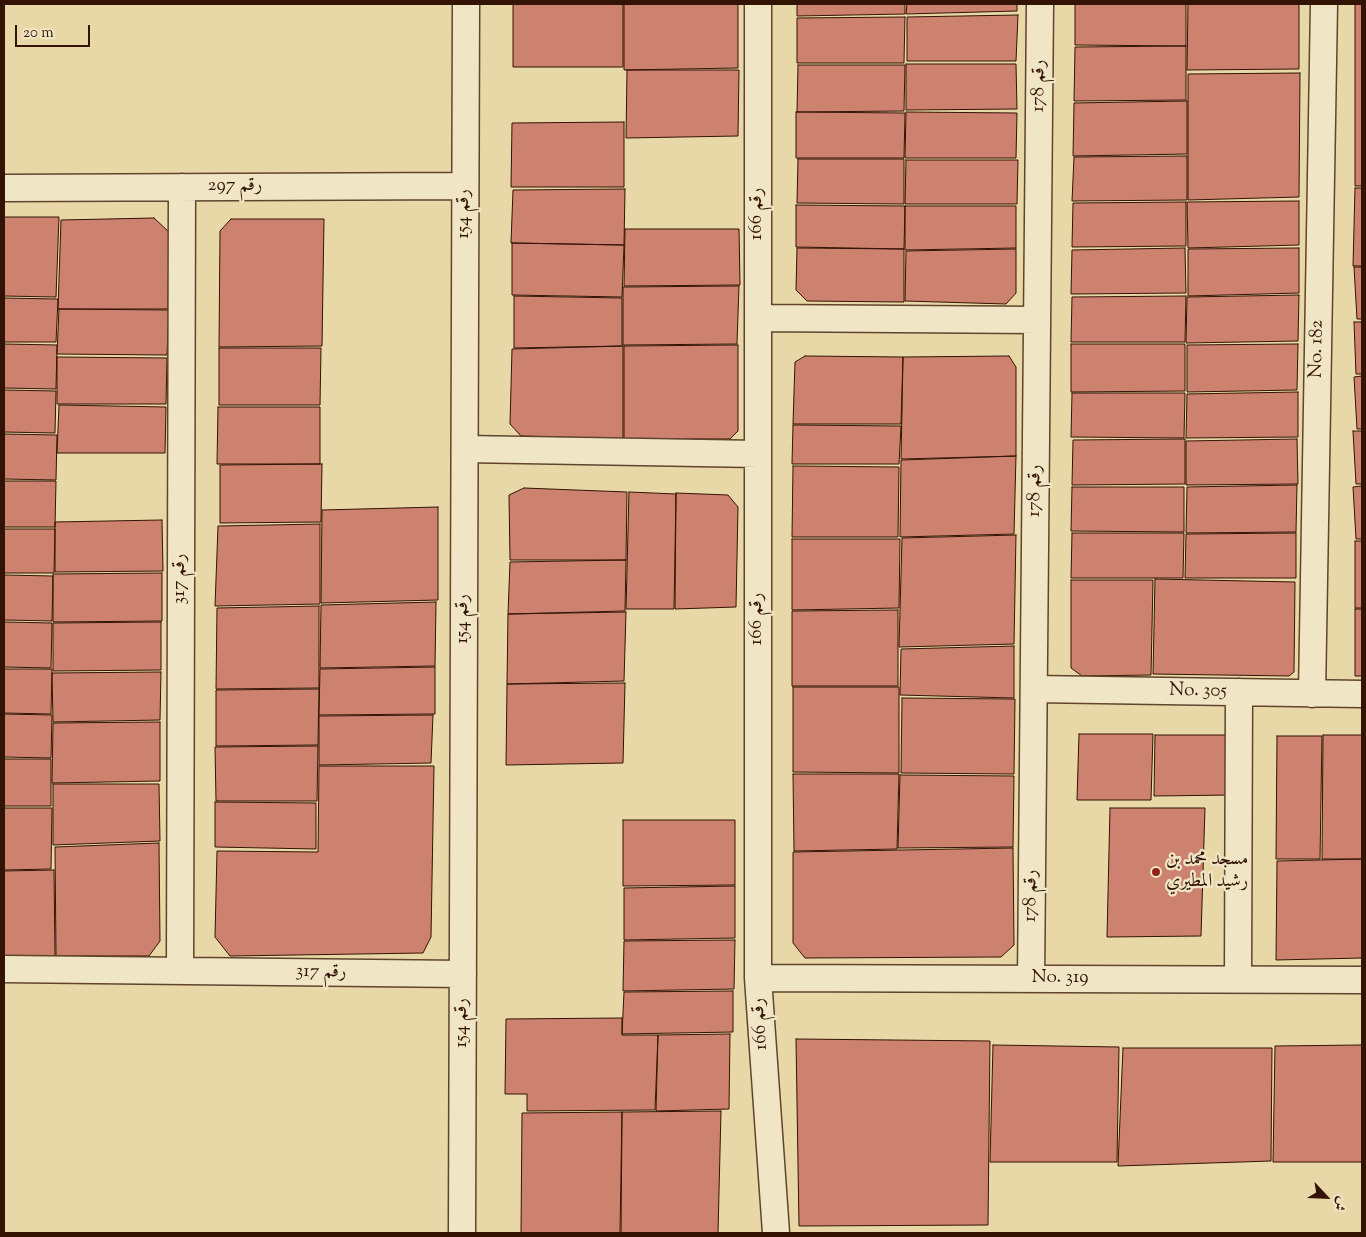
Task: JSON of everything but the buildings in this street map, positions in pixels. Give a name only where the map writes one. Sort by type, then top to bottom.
[{"type":"street","name":"رقم 154","points":[[462,1233],[466,4]]},
{"type":"street","name":"رقم 166","points":[[758,4],[758,978],[776,1233]]},
{"type":"street","name":"رقم 178","points":[[1031,979],[1040,4]]},
{"type":"street","name":"No. 182","points":[[1312,694],[1324,4]]},
{"type":"street","name":"رقم 297","points":[[4,188],[465,186]]},
{"type":"street","name":"رقم 317","points":[[180,971],[182,187]]},
{"type":"street","points":[[758,318],[1037,320]]},
{"type":"street","points":[[465,449],[758,454]]},
{"type":"street","name":"No. 305","points":[[1034,689],[1362,694]]},
{"type":"street","points":[[1238,980],[1239,692]]},
{"type":"street","name":"رقم 317","points":[[4,969],[463,974]]},
{"type":"street","name":"No. 319","points":[[758,978],[1362,980]]},
{"type":"place","name":"مسجد محمد بن رشيد المطيري","points":[[1156,872]]}]
